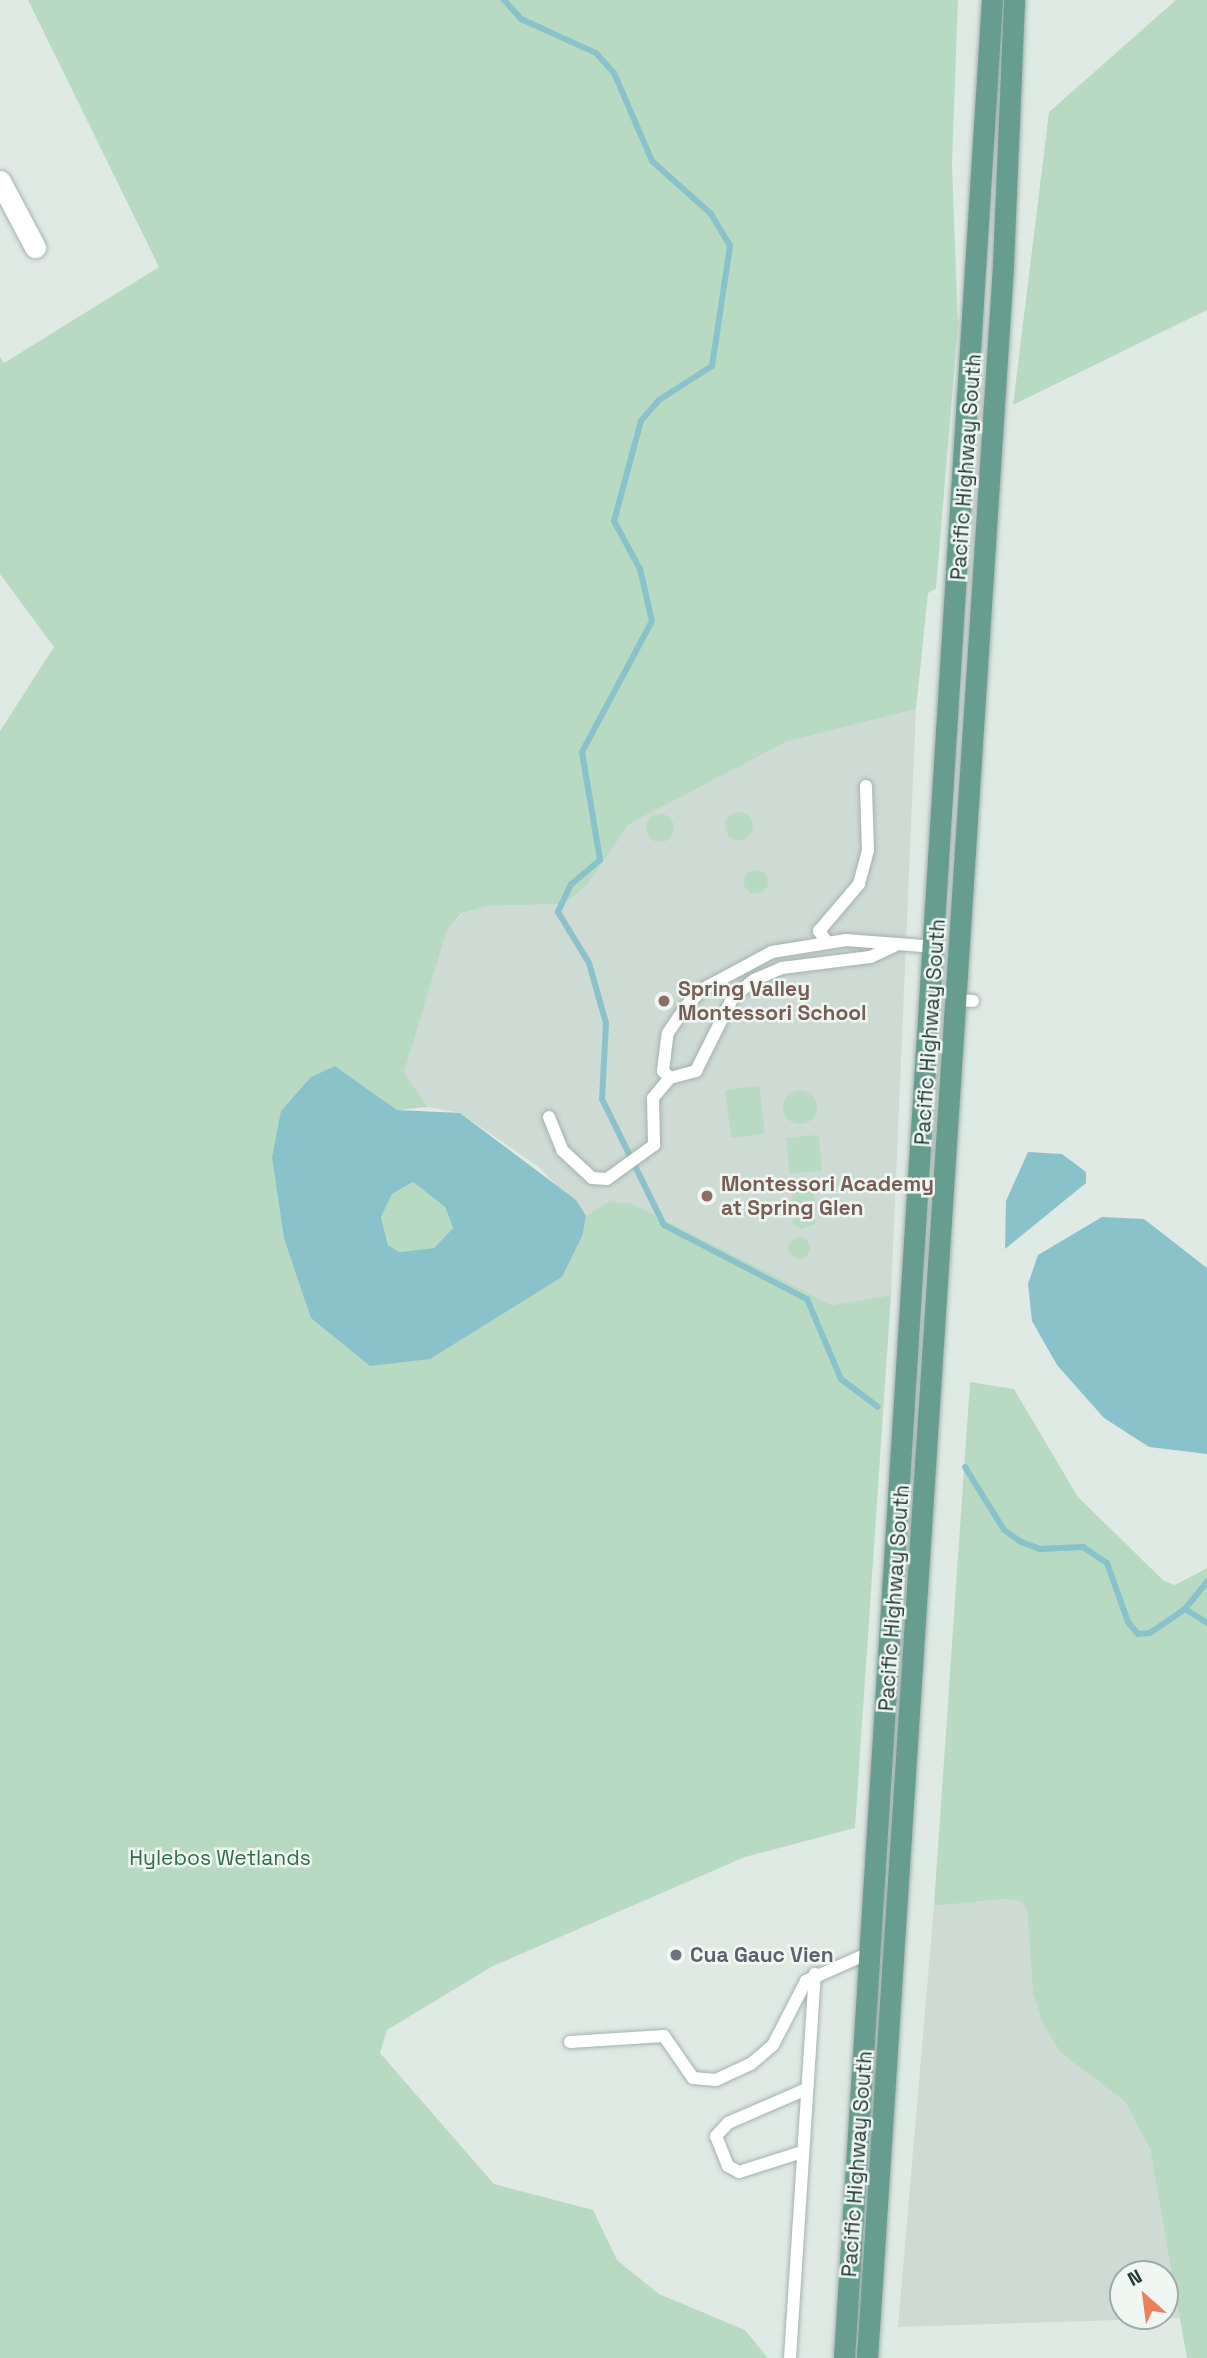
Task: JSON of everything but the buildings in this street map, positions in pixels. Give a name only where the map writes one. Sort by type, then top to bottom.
[{"type":"main road","name":"Pacific Highway South","points":[[844,2358],[936,947],[992,0]]},
{"type":"main road","name":"Pacific Highway South","points":[[867,2358],[965,1000],[1014,0]]},
{"type":"street","points":[[0,181],[35,247]]},
{"type":"lane","points":[[827,942],[820,931],[859,884],[868,851],[866,786]]},
{"type":"lane","points":[[670,1078],[660,1058],[668,1033],[704,989],[772,952],[827,942],[936,947]]},
{"type":"lane","points":[[549,1117],[562,1150],[592,1178],[619,1172],[641,1160],[654,1145],[653,1098],[670,1078],[696,1071],[733,997],[754,979],[782,968],[870,957],[894,946]]},
{"type":"lane","points":[[570,2042],[664,2036],[692,2078],[716,2080],[751,2064],[772,2045],[796,1991],[815,1974],[871,1952]]},
{"type":"lane","points":[[790,2358],[804,2090],[815,1974]]},
{"type":"lane","points":[[802,2152],[739,2172],[729,2166],[716,2136],[728,2123],[804,2090]]},
{"type":"shaded area","name":"Spring Valley Montessori School","points":[[916,709],[891,1295],[832,1305],[631,1203],[586,1216],[539,1167],[460,1113],[428,1107],[404,1073],[447,930],[463,913],[489,906],[563,904],[628,824],[786,742]]},
{"type":"shaded area","points":[[1004,1899],[1020,1901],[1027,1911],[1033,1993],[1061,2053],[1125,2102],[1150,2149],[1171,2260],[1109,2260],[1109,2320],[898,2327],[934,1906]]},
{"type":"green space","name":"Hylebos Wetlands","points":[[28,0],[958,0],[952,164],[958,325],[936,589],[928,593],[916,709],[786,742],[629,824],[586,886],[563,904],[489,906],[462,913],[447,930],[404,1073],[428,1107],[397,1110],[335,1066],[311,1318],[583,1234],[586,1216],[609,1202],[631,1203],[832,1305],[891,1295],[855,1828],[745,1857],[493,1966],[387,2030],[380,2053],[494,2184],[593,2210],[617,2260],[659,2294],[745,2330],[768,2358],[0,2358],[0,731],[54,647],[0,574],[0,357],[4,363],[159,267]]},
{"type":"green space","points":[[1176,0],[1207,0],[1207,310],[1013,405],[1049,112]]},
{"type":"green space","points":[[739,812],[749,816],[753,826],[749,836],[739,840],[729,836],[725,826],[729,816]]},
{"type":"green space","points":[[660,814],[670,818],[674,828],[670,838],[660,842],[650,838],[646,828],[650,818]]},
{"type":"green space","points":[[751,870],[761,870],[768,877],[768,887],[761,894],[751,894],[744,887],[744,877]]},
{"type":"green space","points":[[759,1086],[765,1134],[731,1138],[725,1090]]},
{"type":"green space","points":[[800,1090],[812,1095],[817,1107],[812,1119],[800,1124],[788,1119],[783,1107],[788,1095]]},
{"type":"green space","points":[[819,1135],[822,1171],[789,1174],[786,1138]]},
{"type":"green space","points":[[413,1182],[445,1207],[453,1228],[434,1248],[398,1252],[388,1245],[381,1217],[392,1194]]},
{"type":"green space","points":[[814,1182],[815,1224],[801,1229],[793,1225],[791,1183]]},
{"type":"green space","points":[[799,1237],[807,1240],[810,1248],[807,1256],[799,1259],[791,1256],[788,1248],[791,1240]]},
{"type":"green space","points":[[970,1382],[1014,1389],[1078,1497],[1164,1581],[1175,1585],[1207,1568],[1207,2358],[1187,2358],[1179,2313],[1179,2260],[1170,2260],[1150,2149],[1125,2102],[1061,2053],[1044,2026],[1033,1993],[1027,1911],[1020,1901],[1004,1899],[934,1906]]},
{"type":"water","points":[[335,1066],[397,1110],[460,1113],[576,1200],[586,1216],[583,1234],[562,1277],[430,1359],[370,1366],[311,1318],[284,1238],[272,1157],[281,1111],[311,1077]],"holes":[[[413,1182],[445,1207],[453,1228],[434,1248],[399,1252],[388,1245],[381,1217],[392,1194]]]},
{"type":"water","points":[[1028,1152],[1062,1154],[1086,1172],[1086,1183],[1005,1249],[1006,1201]]},
{"type":"water","points":[[1102,1217],[1144,1219],[1207,1268],[1207,1454],[1149,1447],[1104,1418],[1057,1365],[1032,1321],[1028,1284],[1038,1255]]},
{"type":"waterway","points":[[504,0],[521,19],[596,53],[614,73],[652,161],[711,214],[730,246],[712,366],[659,400],[641,421],[614,521],[640,569],[652,621],[582,752],[600,860],[571,884],[558,912],[589,963],[606,1023],[602,1099],[664,1225],[807,1299],[841,1379],[878,1407]]},
{"type":"waterway","points":[[965,1467],[1004,1530],[1021,1542],[1040,1549],[1083,1547],[1107,1563],[1128,1622],[1138,1634],[1150,1633],[1185,1609],[1207,1623]]},
{"type":"waterway","points":[[1185,1609],[1207,1582]]},
{"type":"place","name":"Spring Valley Montessori School","points":[[664,1001]]},
{"type":"place","name":"Montessori Academy at Spring Glen","points":[[707,1196]]},
{"type":"place","name":"Cua Gauc Vien","points":[[676,1955]]}]
